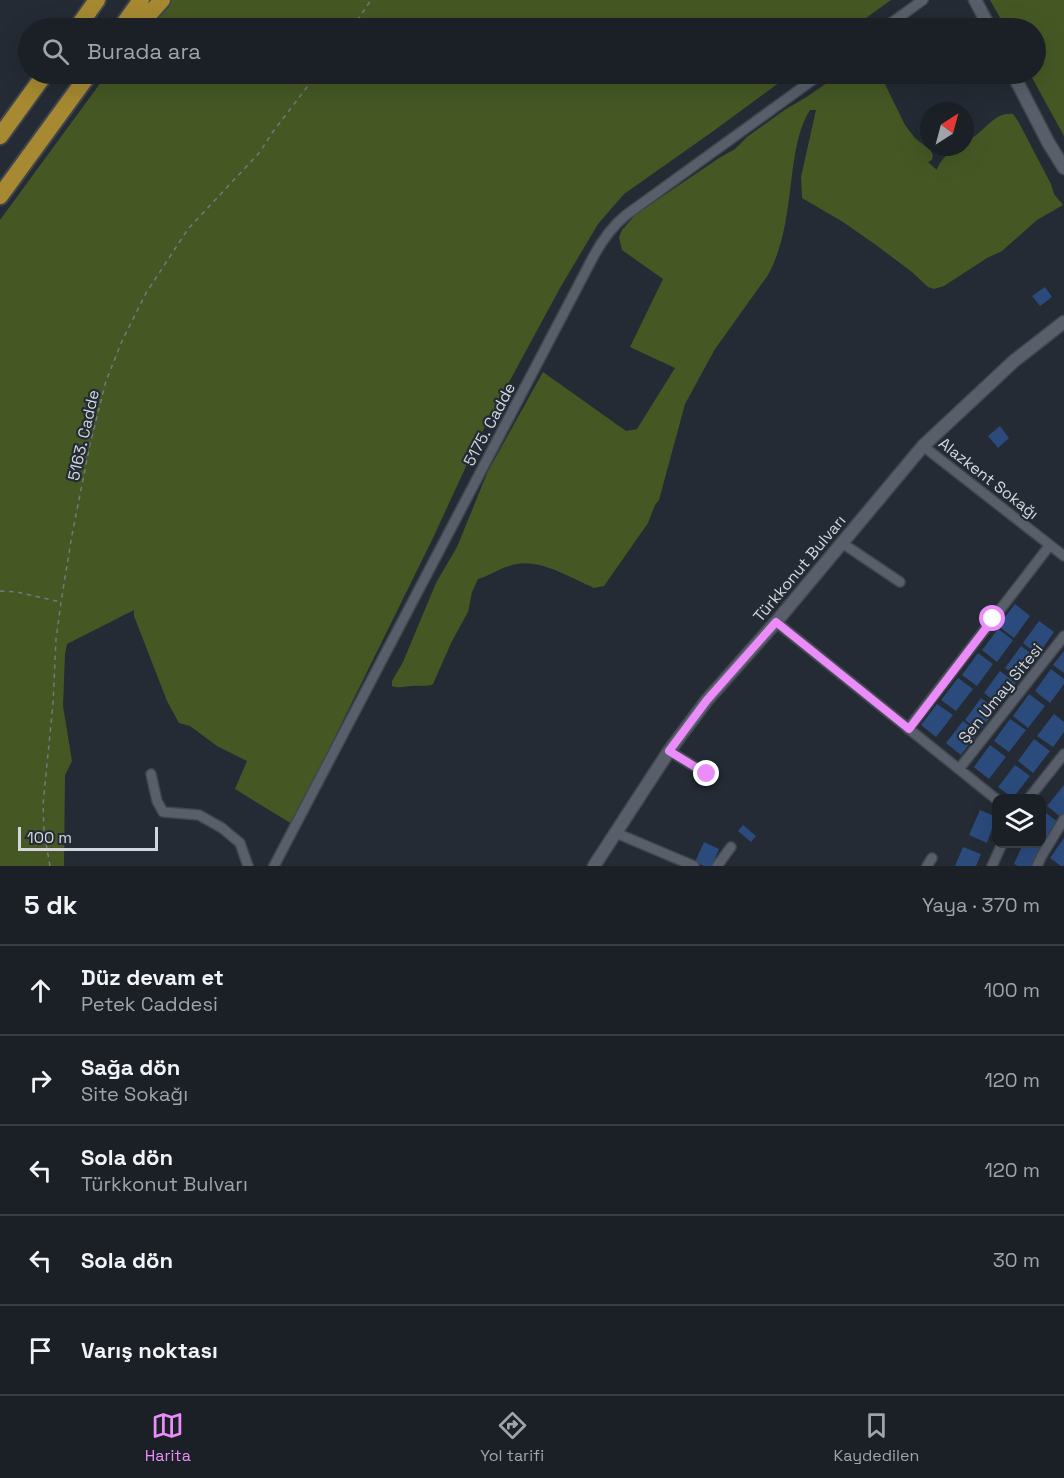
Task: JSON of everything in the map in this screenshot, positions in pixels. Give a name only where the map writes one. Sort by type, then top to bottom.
[{"type":"highway","points":[[84,18],[97,0]]},
{"type":"highway","points":[[128,18],[141,0]]},
{"type":"highway","points":[[146,18],[162,0]]},
{"type":"highway","points":[[0,136],[38,84]]},
{"type":"highway","points":[[0,196],[82,84]]},
{"type":"highway","points":[[62,113],[88,84]]},
{"type":"street","points":[[898,18],[923,0]]},
{"type":"street","points":[[975,0],[985,18]]},
{"type":"street","name":"5175. Cadde","points":[[274,866],[606,236],[626,215],[807,84]]},
{"type":"street","points":[[1018,84],[1064,168]]},
{"type":"street","name":"Türkkonut Bulvarı","points":[[594,866],[669,751],[707,700],[776,622],[923,446],[1014,361],[1064,322]]},
{"type":"street","name":"Alazkent Sokağı","points":[[923,446],[1064,556]]},
{"type":"street","points":[[842,543],[900,582]]},
{"type":"street","points":[[909,729],[1050,545]]},
{"type":"street","points":[[776,622],[992,796]]},
{"type":"street","name":"Şen Umay Sitesi","points":[[958,769],[1064,636]]},
{"type":"street","points":[[669,751],[707,774]]},
{"type":"street","points":[[1032,794],[1064,754]]},
{"type":"street","points":[[151,774],[157,801],[163,812],[199,815],[222,828],[240,843],[248,866]]},
{"type":"street","points":[[1037,866],[1064,819]]},
{"type":"street","points":[[616,834],[694,866]]},
{"type":"street","points":[[717,866],[731,847]]},
{"type":"street","points":[[992,866],[1000,848]]},
{"type":"path","points":[[359,18],[371,0]]},
{"type":"path","name":"5163. Cadde","points":[[50,866],[44,832],[44,804],[56,639],[72,536],[90,444],[106,381],[122,341],[146,293],[188,229],[260,152],[309,84]]},
{"type":"path","points":[[0,591],[17,592],[61,602]]},
{"type":"green space","points":[[158,0],[891,0],[866,18],[145,18]]},
{"type":"green space","points":[[990,0],[1064,0],[1064,136],[1035,84],[1046,84],[1046,18],[1000,18]]},
{"type":"green space","points":[[100,84],[777,84],[624,194],[598,224],[560,288],[481,434],[432,540],[292,824],[235,789],[247,761],[217,746],[190,726],[179,723],[167,701],[134,616],[134,610],[67,644],[63,706],[72,761],[65,775],[64,866],[0,866],[0,220]]},
{"type":"green space","points":[[825,84],[885,84],[905,125],[920,142],[920,156],[933,156],[932,160],[928,162],[937,170],[947,156],[974,156],[974,136],[996,118],[1013,114],[1051,184],[1054,194],[1063,205],[1037,220],[1002,251],[944,286],[934,289],[928,287],[876,245],[802,198],[801,177],[816,110],[810,110],[798,138],[785,222],[774,262],[768,275],[715,349],[685,404],[659,500],[648,523],[604,586],[594,588],[552,569],[530,564],[509,566],[478,579],[472,592],[468,612],[433,684],[392,686],[392,681],[403,662],[436,583],[457,547],[488,471],[543,372],[626,431],[637,429],[675,368],[630,347],[663,279],[622,250],[619,237],[622,230],[635,215],[735,149],[747,137]]},
{"type":"building","points":[[1045,287],[1052,297],[1040,306],[1032,296]]},
{"type":"building","points":[[1000,426],[1009,438],[998,448],[988,436]]},
{"type":"building","points":[[1015,604],[1030,616],[1014,638],[998,626]]},
{"type":"building","points":[[1039,621],[1054,632],[1038,655],[1023,643]]},
{"type":"building","points":[[998,629],[1013,640],[997,662],[982,650]]},
{"type":"building","points":[[1021,646],[1036,657],[1020,679],[1005,668]]},
{"type":"building","points":[[1064,651],[1064,673],[1053,665]]},
{"type":"building","points":[[978,653],[993,664],[977,686],[962,675]]},
{"type":"building","points":[[1051,669],[1064,679],[1064,684],[1050,703],[1035,691]]},
{"type":"building","points":[[1000,671],[1016,683],[999,705],[984,693]]},
{"type":"building","points":[[958,678],[973,689],[956,711],[941,700]]},
{"type":"building","points":[[1029,694],[1045,706],[1028,728],[1013,716]]},
{"type":"building","points":[[981,698],[996,709],[980,731],[965,720]]},
{"type":"building","points":[[937,704],[953,715],[936,737],[921,725]]},
{"type":"building","points":[[1054,714],[1064,722],[1064,732],[1053,747],[1037,736]]},
{"type":"building","points":[[1010,719],[1026,730],[1009,752],[994,741]]},
{"type":"building","points":[[963,721],[978,733],[961,755],[946,743]]},
{"type":"building","points":[[1034,739],[1050,751],[1033,773],[1018,761]]},
{"type":"building","points":[[990,745],[1006,757],[989,779],[974,767]]},
{"type":"building","points":[[1015,765],[1030,776],[1016,794],[1008,794],[998,787]]},
{"type":"building","points":[[1064,785],[1064,815],[1062,818],[1047,806]]},
{"type":"building","points":[[980,810],[992,815],[992,829],[987,843],[969,835]]},
{"type":"building","points":[[1046,813],[1058,822],[1046,839]]},
{"type":"building","points":[[743,825],[756,836],[751,842],[738,831]]},
{"type":"building","points":[[1064,838],[1064,866],[1061,866],[1050,858]]},
{"type":"building","points":[[704,842],[719,849],[712,866],[704,866],[695,862]]},
{"type":"building","points":[[963,847],[981,854],[976,866],[955,866]]},
{"type":"building","points":[[1021,848],[1041,848],[1034,866],[1014,864]]},
{"type":"route","points":[[707,774],[669,751],[707,700],[776,622],[909,729],[993,619]]}]
